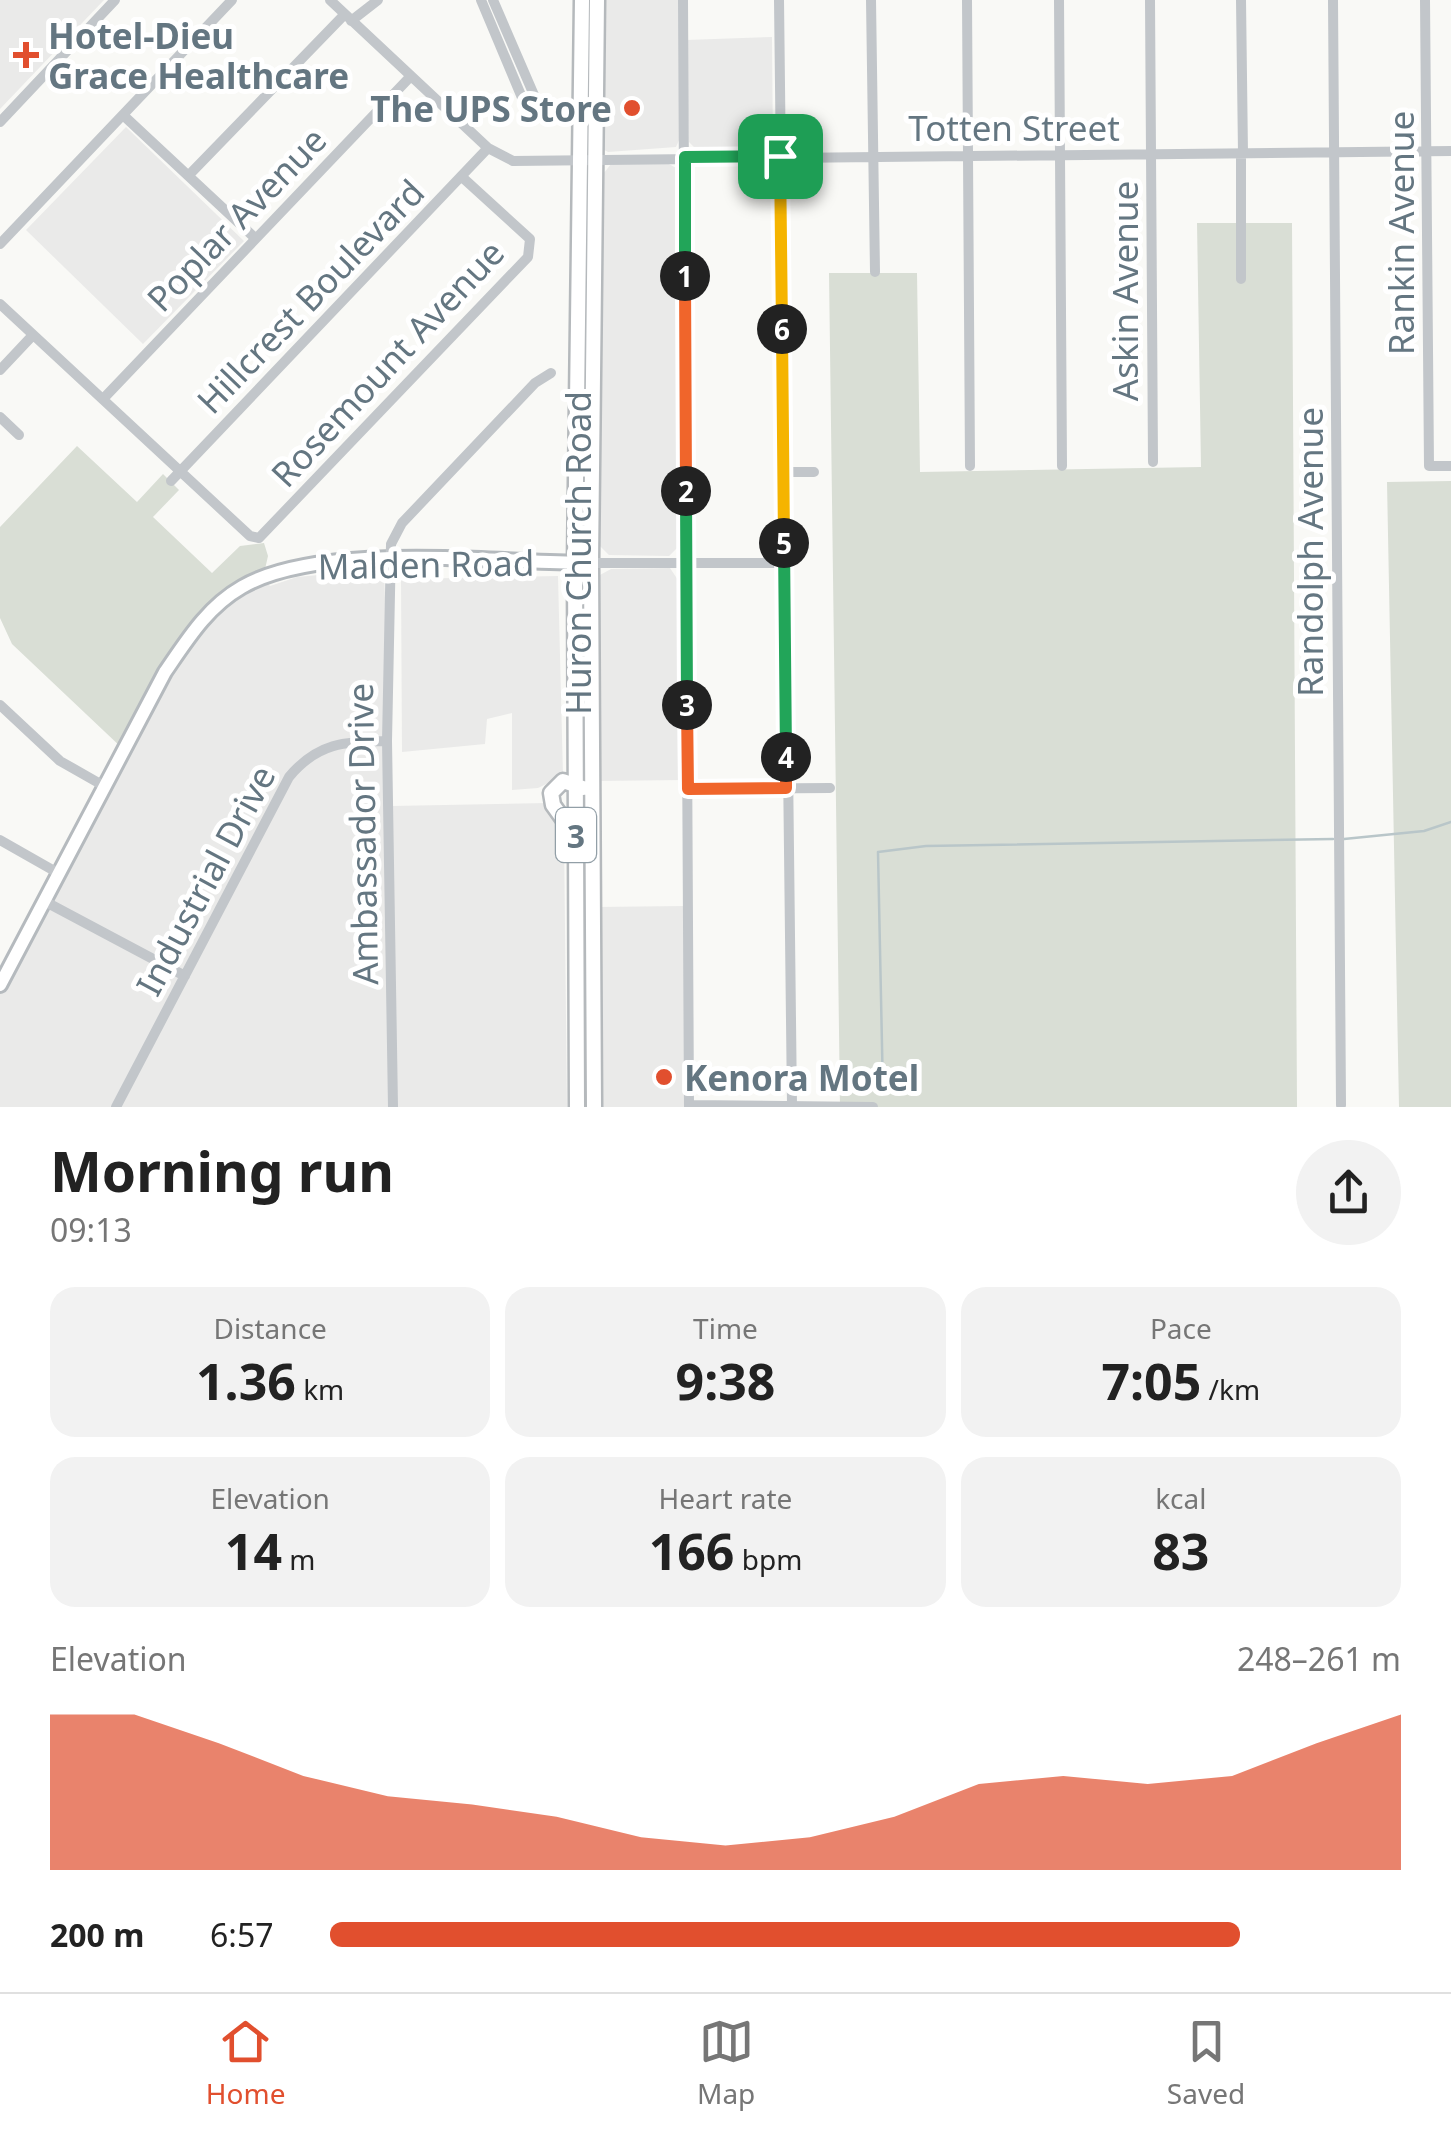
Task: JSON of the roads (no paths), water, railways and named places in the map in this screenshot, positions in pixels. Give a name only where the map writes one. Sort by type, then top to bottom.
[{"type":"highway","name":"Huron Church Road","points":[[582,0],[594,1107]]},
{"type":"highway","name":"Huron Church Road","points":[[577,1107],[574,563],[586,158],[598,0]]},
{"type":"highway","points":[[576,837],[553,804],[551,792],[560,782],[592,792]]},
{"type":"main road","name":"Malden Road","points":[[0,985],[165,672],[196,626],[240,588],[292,566],[340,560],[591,563]]},
{"type":"street","points":[[0,122],[116,0]]},
{"type":"street","points":[[0,244],[232,0]]},
{"type":"street","points":[[330,0],[488,148]]},
{"type":"street","points":[[189,175],[348,17],[378,0]]},
{"type":"street","points":[[482,0],[523,100],[533,107],[536,98],[493,0]]},
{"type":"street","points":[[683,0],[690,1106],[870,1106]]},
{"type":"street","points":[[779,0],[792,1104]]},
{"type":"street","points":[[871,0],[874,272]]},
{"type":"street","points":[[966,0],[970,466]]},
{"type":"street","points":[[1059,0],[1062,466]]},
{"type":"street","name":"Askin Avenue","points":[[1150,0],[1153,462]]},
{"type":"street","points":[[1241,279],[1242,0]]},
{"type":"street","name":"Randolph Avenue","points":[[1333,0],[1340,1104]]},
{"type":"street","name":"Rankin Avenue","points":[[1425,0],[1429,466],[1451,466]]},
{"type":"street","name":"Poplar Avenue","points":[[103,399],[410,77]]},
{"type":"street","points":[[123,114],[256,238]]},
{"type":"street","name":"Totten Street","points":[[488,148],[513,161],[1451,151]]},
{"type":"street","name":"Hillcrest Boulevard","points":[[175,476],[488,148]]},
{"type":"street","name":"Rosemount Avenue","points":[[175,476],[250,536],[259,538],[528,257],[530,239],[462,177]]},
{"type":"street","points":[[0,304],[103,399],[175,476]]},
{"type":"street","points":[[0,370],[33,335]]},
{"type":"street","points":[[390,560],[391,544],[402,523],[535,382],[551,373]]},
{"type":"street","points":[[0,417],[19,436]]},
{"type":"street","points":[[783,472],[814,472]]},
{"type":"street","name":"Ambassador Drive","points":[[390,560],[387,740],[393,1107]]},
{"type":"street","name":"Malden Road","points":[[591,563],[784,563]]},
{"type":"street","points":[[0,705],[60,761],[104,786]]},
{"type":"street","name":"Industrial Drive","points":[[116,1107],[288,777],[304,759],[344,741],[387,740]]},
{"type":"street","points":[[688,789],[830,788]]},
{"type":"street","points":[[0,840],[58,873]]},
{"type":"street","points":[[44,901],[185,976]]},
{"type":"waterway","points":[[1344,839],[1424,831],[1451,822]]},
{"type":"waterway","points":[[883,1094],[878,852],[926,846],[1333,839]]},
{"type":"place","name":"Hotel-Dieu Grace Healthcare","points":[[26,55]]},
{"type":"place","name":"The UPS Store","points":[[632,108]]},
{"type":"place","name":"Kenora Motel","points":[[664,1077]]}]
